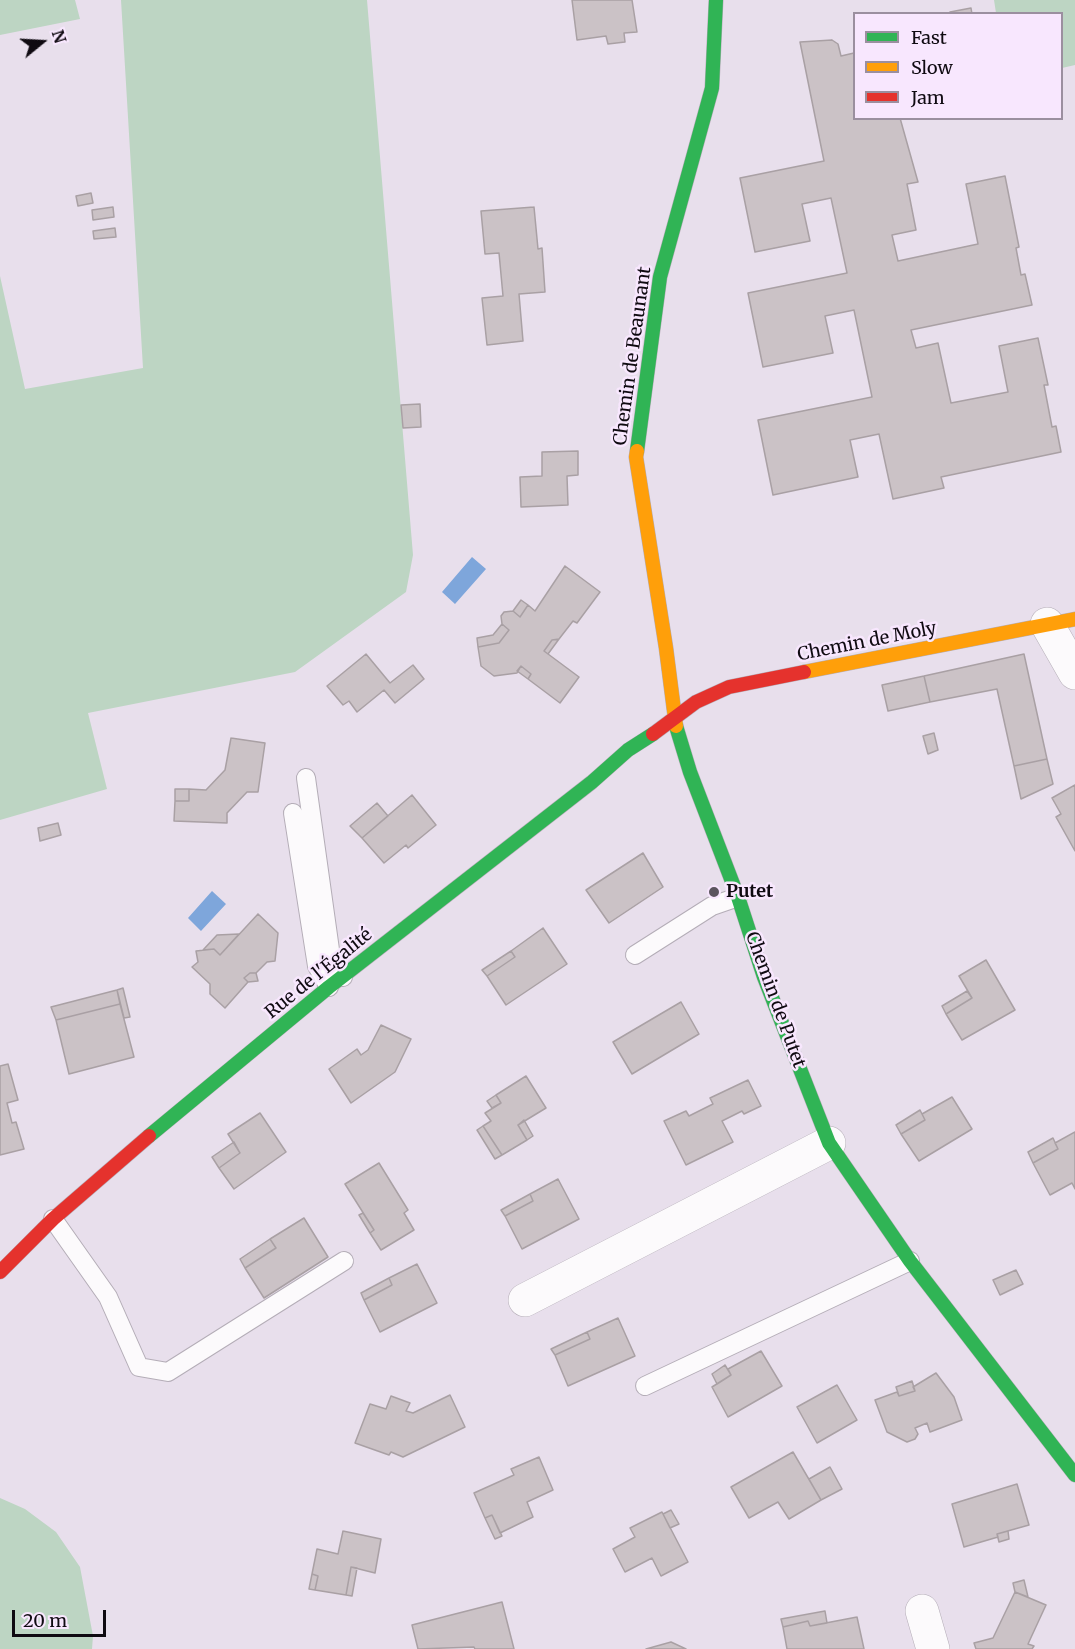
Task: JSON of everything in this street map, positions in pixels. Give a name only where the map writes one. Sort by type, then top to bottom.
[{"type":"street","name":"Chemin de Beaunant","points":[[674,720],[666,648],[636,457],[660,277],[712,88],[716,0]]},
{"type":"street","name":"Chemin de Moly","points":[[674,720],[696,702],[729,687],[1061,622]]},
{"type":"street","points":[[1061,622],[1075,673]]},
{"type":"street","name":"Chemin de Putet","points":[[674,720],[690,772],[738,897],[764,977],[829,1143],[910,1261],[1075,1475]]},
{"type":"street","name":"Rue de l'Égalité","points":[[0,1272],[107,1170],[336,982],[592,782],[628,750],[674,720]]},
{"type":"street","points":[[525,1300],[829,1143]]},
{"type":"street","points":[[922,1611],[933,1649]]},
{"type":"lane","points":[[306,778],[336,982]]},
{"type":"lane","points":[[293,813],[317,966],[336,982]]},
{"type":"lane","points":[[635,955],[712,906],[738,897]]},
{"type":"lane","points":[[53,1219],[108,1297],[139,1367],[168,1372],[344,1261]]},
{"type":"lane","points":[[645,1386],[910,1261]]},
{"type":"green space","points":[[0,0],[75,0],[80,19],[0,35]]},
{"type":"green space","points":[[121,0],[367,0],[413,555],[406,592],[295,672],[88,713],[107,789],[0,820],[0,276],[25,389],[143,368]]},
{"type":"green space","points":[[994,0],[1075,0],[1075,65],[1063,68],[1063,12],[996,12]]},
{"type":"green space","points":[[0,1498],[25,1509],[56,1532],[80,1567],[93,1636],[92,1649],[0,1649]]},
{"type":"water","points":[[472,557],[486,569],[455,604],[442,592]]},
{"type":"water","points":[[212,891],[226,904],[201,931],[188,918]]},
{"type":"building","points":[[572,0],[632,0],[637,32],[624,33],[625,42],[608,44],[606,36],[577,40]]},
{"type":"building","points":[[971,8],[972,12],[950,12]]},
{"type":"building","points":[[832,40],[838,44],[841,56],[853,53],[853,120],[901,120],[918,182],[907,184],[916,230],[892,235],[898,261],[978,244],[966,184],[1005,176],[1019,247],[1016,248],[1021,275],[1025,274],[1032,305],[911,330],[916,348],[938,343],[951,403],[1008,392],[999,346],[1038,338],[1048,385],[1044,385],[1052,427],[1056,426],[1061,452],[941,477],[944,488],[893,499],[879,434],[850,440],[858,477],[773,495],[758,420],[872,397],[854,310],[825,316],[833,353],[763,367],[748,293],[847,273],[831,198],[802,204],[810,241],[755,252],[740,178],[824,161],[800,42]]},
{"type":"building","points":[[91,193],[93,203],[78,206],[76,196]]},
{"type":"building","points":[[113,207],[114,217],[93,220],[92,210]]},
{"type":"building","points":[[534,207],[538,249],[542,248],[545,292],[519,294],[523,341],[487,345],[482,298],[503,296],[499,253],[485,254],[481,211]]},
{"type":"building","points":[[115,228],[116,237],[94,239],[93,231]]},
{"type":"building","points":[[420,404],[421,427],[403,428],[401,405]]},
{"type":"building","points":[[578,451],[578,475],[567,476],[568,505],[521,507],[520,477],[542,476],[542,452]]},
{"type":"building","points":[[565,566],[600,592],[577,623],[573,621],[559,639],[552,640],[544,651],[579,677],[560,703],[528,679],[531,674],[521,666],[517,673],[494,676],[481,666],[478,647],[499,643],[509,630],[502,624],[501,616],[504,612],[513,611],[520,617],[528,605],[535,611]]},
{"type":"building","points":[[521,600],[528,605],[520,617],[513,611]]},
{"type":"building","points":[[502,624],[509,630],[499,643],[478,647],[477,638],[493,635]]},
{"type":"building","points":[[559,639],[548,654],[544,651],[552,640]]},
{"type":"building","points":[[366,654],[390,683],[413,665],[424,679],[395,703],[384,690],[357,712],[349,701],[343,705],[327,686]]},
{"type":"building","points":[[1024,654],[1047,759],[1014,766],[997,689],[930,702],[924,676]]},
{"type":"building","points":[[521,666],[531,674],[528,679],[517,671]]},
{"type":"building","points":[[924,676],[930,702],[888,711],[882,685]]},
{"type":"building","points":[[934,733],[938,750],[928,754],[923,736]]},
{"type":"building","points":[[231,738],[265,743],[258,792],[247,792],[227,813],[227,823],[174,821],[175,801],[189,801],[189,789],[206,790],[225,770]]},
{"type":"building","points":[[1047,759],[1053,784],[1021,799],[1014,766]]},
{"type":"building","points":[[1075,785],[1075,851],[1056,817],[1061,814],[1052,798]]},
{"type":"building","points":[[175,789],[189,789],[189,801],[175,801]]},
{"type":"building","points":[[412,795],[436,825],[408,848],[406,845],[384,863],[362,838]]},
{"type":"building","points":[[377,803],[388,816],[362,838],[350,826]]},
{"type":"building","points":[[58,823],[61,835],[40,841],[38,828]]},
{"type":"building","points":[[643,853],[663,887],[609,923],[586,890]]},
{"type":"building","points":[[258,914],[278,933],[275,961],[267,962],[256,973],[250,973],[244,978],[248,982],[225,1008],[210,994],[210,984],[192,967],[198,962],[196,951],[214,949],[220,955]]},
{"type":"building","points":[[543,928],[567,964],[506,1005],[487,976],[515,957],[511,951]]},
{"type":"building","points":[[239,934],[220,955],[214,949],[203,950],[217,935]]},
{"type":"building","points":[[511,951],[515,957],[487,976],[482,970]]},
{"type":"building","points":[[986,960],[1015,1010],[962,1040],[946,1014],[972,998],[959,976]]},
{"type":"building","points":[[250,973],[256,973],[258,981],[248,982],[244,978]]},
{"type":"building","points":[[123,988],[130,1017],[124,1018],[117,990]]},
{"type":"building","points":[[117,990],[120,1004],[56,1020],[51,1007]]},
{"type":"building","points":[[967,991],[972,998],[946,1014],[942,1006]]},
{"type":"building","points":[[681,1002],[699,1034],[632,1074],[613,1042]]},
{"type":"building","points":[[120,1004],[134,1057],[69,1074],[56,1020]]},
{"type":"building","points":[[381,1025],[411,1039],[395,1072],[351,1103],[329,1069],[357,1049],[361,1055],[368,1050]]},
{"type":"building","points":[[8,1064],[18,1100],[7,1103],[12,1123],[16,1122],[24,1149],[0,1155],[0,1066]]},
{"type":"building","points":[[526,1076],[546,1108],[518,1125],[527,1140],[502,1155],[483,1126],[491,1121],[485,1113],[501,1103],[496,1095]]},
{"type":"building","points":[[748,1080],[761,1106],[744,1114],[742,1111],[722,1121],[733,1142],[686,1165],[664,1121],[686,1111],[689,1116],[713,1104],[710,1098]]},
{"type":"building","points":[[496,1095],[501,1103],[492,1108],[487,1101]]},
{"type":"building","points":[[952,1097],[972,1129],[919,1161],[901,1134],[925,1120],[922,1114]]},
{"type":"building","points":[[920,1110],[925,1120],[901,1134],[896,1125]]},
{"type":"building","points":[[260,1113],[286,1152],[234,1189],[219,1168],[240,1153],[228,1134]]},
{"type":"building","points":[[524,1120],[533,1136],[527,1140],[518,1125]]},
{"type":"building","points":[[483,1126],[502,1155],[495,1159],[477,1130]]},
{"type":"building","points":[[1075,1132],[1075,1189],[1072,1183],[1050,1195],[1033,1163],[1058,1149],[1055,1143]]},
{"type":"building","points":[[1053,1138],[1058,1149],[1033,1163],[1028,1152]]},
{"type":"building","points":[[234,1142],[240,1153],[219,1168],[212,1157]]},
{"type":"building","points":[[379,1163],[408,1210],[404,1213],[414,1230],[381,1250],[370,1233],[374,1230],[345,1184]]},
{"type":"building","points":[[558,1179],[579,1219],[522,1249],[505,1216],[533,1201],[530,1194]]},
{"type":"building","points":[[530,1194],[533,1201],[505,1216],[501,1210]]},
{"type":"building","points":[[363,1213],[374,1230],[370,1233],[359,1215]]},
{"type":"building","points":[[304,1218],[328,1257],[264,1298],[245,1268],[276,1248],[270,1239]]},
{"type":"building","points":[[270,1239],[276,1248],[245,1268],[240,1259]]},
{"type":"building","points":[[417,1264],[437,1303],[380,1332],[364,1300],[392,1285],[389,1278]]},
{"type":"building","points":[[1016,1270],[1023,1284],[1000,1295],[993,1280]]},
{"type":"building","points":[[389,1278],[392,1285],[364,1300],[361,1293]]},
{"type":"building","points":[[618,1318],[635,1356],[568,1386],[555,1355],[590,1339],[587,1332]]},
{"type":"building","points":[[587,1332],[590,1339],[555,1355],[551,1349]]},
{"type":"building","points":[[761,1351],[782,1386],[728,1417],[712,1387],[731,1375],[728,1369]]},
{"type":"building","points":[[725,1365],[731,1375],[717,1384],[712,1374]]},
{"type":"building","points":[[936,1373],[954,1397],[962,1420],[930,1432],[927,1423],[915,1428],[918,1434],[915,1439],[907,1442],[887,1432],[875,1400],[897,1392],[899,1396],[915,1391],[913,1387]]},
{"type":"building","points":[[912,1381],[915,1391],[899,1396],[896,1387]]},
{"type":"building","points":[[837,1385],[857,1420],[817,1443],[797,1407]]},
{"type":"building","points":[[450,1395],[465,1427],[403,1457],[391,1452],[389,1455],[355,1443],[370,1404],[386,1409],[391,1396],[410,1403],[406,1411],[413,1413]]},
{"type":"building","points":[[793,1452],[821,1500],[789,1519],[778,1502],[749,1518],[731,1487]]},
{"type":"building","points":[[539,1457],[553,1490],[527,1502],[533,1517],[500,1533],[492,1515],[485,1518],[474,1493],[514,1475],[511,1469]]},
{"type":"building","points":[[830,1467],[842,1489],[821,1500],[809,1479]]},
{"type":"building","points":[[1017,1484],[1029,1525],[964,1547],[952,1504]]},
{"type":"building","points":[[671,1510],[679,1524],[670,1528],[663,1514]]},
{"type":"building","points":[[662,1512],[688,1562],[661,1576],[652,1558],[625,1572],[613,1549],[635,1537],[630,1528]]},
{"type":"building","points":[[492,1515],[502,1536],[495,1539],[485,1518]]},
{"type":"building","points":[[343,1531],[381,1539],[375,1573],[351,1567],[346,1595],[315,1590],[318,1576],[312,1574],[317,1549],[338,1554]]},
{"type":"building","points":[[1008,1531],[1009,1539],[999,1542],[997,1534]]},
{"type":"building","points":[[351,1567],[357,1568],[352,1596],[346,1595]]},
{"type":"building","points":[[312,1574],[318,1576],[315,1590],[309,1589]]},
{"type":"building","points":[[1024,1580],[1028,1597],[1015,1592],[1013,1583]]},
{"type":"building","points":[[1015,1592],[1046,1605],[1028,1644],[1034,1646],[1032,1649],[976,1649],[974,1643],[993,1638]]},
{"type":"building","points":[[502,1602],[514,1649],[475,1649],[474,1647],[418,1649],[412,1625]]},
{"type":"building","points":[[825,1611],[827,1623],[810,1626],[808,1621],[783,1627],[781,1619]]},
{"type":"building","points":[[857,1617],[864,1649],[787,1649],[783,1627],[808,1621],[810,1626]]},
{"type":"building","points":[[671,1642],[686,1649],[646,1649]]},
{"type":"traffic: fast","points":[[637,451],[660,277],[712,88],[716,0]]},
{"type":"traffic: fast","points":[[676,726],[690,772],[738,897],[764,977],[829,1143],[910,1261],[1075,1475]]},
{"type":"traffic: fast","points":[[149,1136],[329,987],[592,782],[628,750],[653,734]]},
{"type":"traffic: slow","points":[[637,451],[636,457],[676,726]]},
{"type":"traffic: slow","points":[[804,672],[1075,619]]},
{"type":"traffic: jam","points":[[653,734],[696,702],[729,687],[804,672]]},
{"type":"traffic: jam","points":[[0,1272],[53,1219],[149,1136]]},
{"type":"place","name":"Putet","points":[[714,892]]}]
